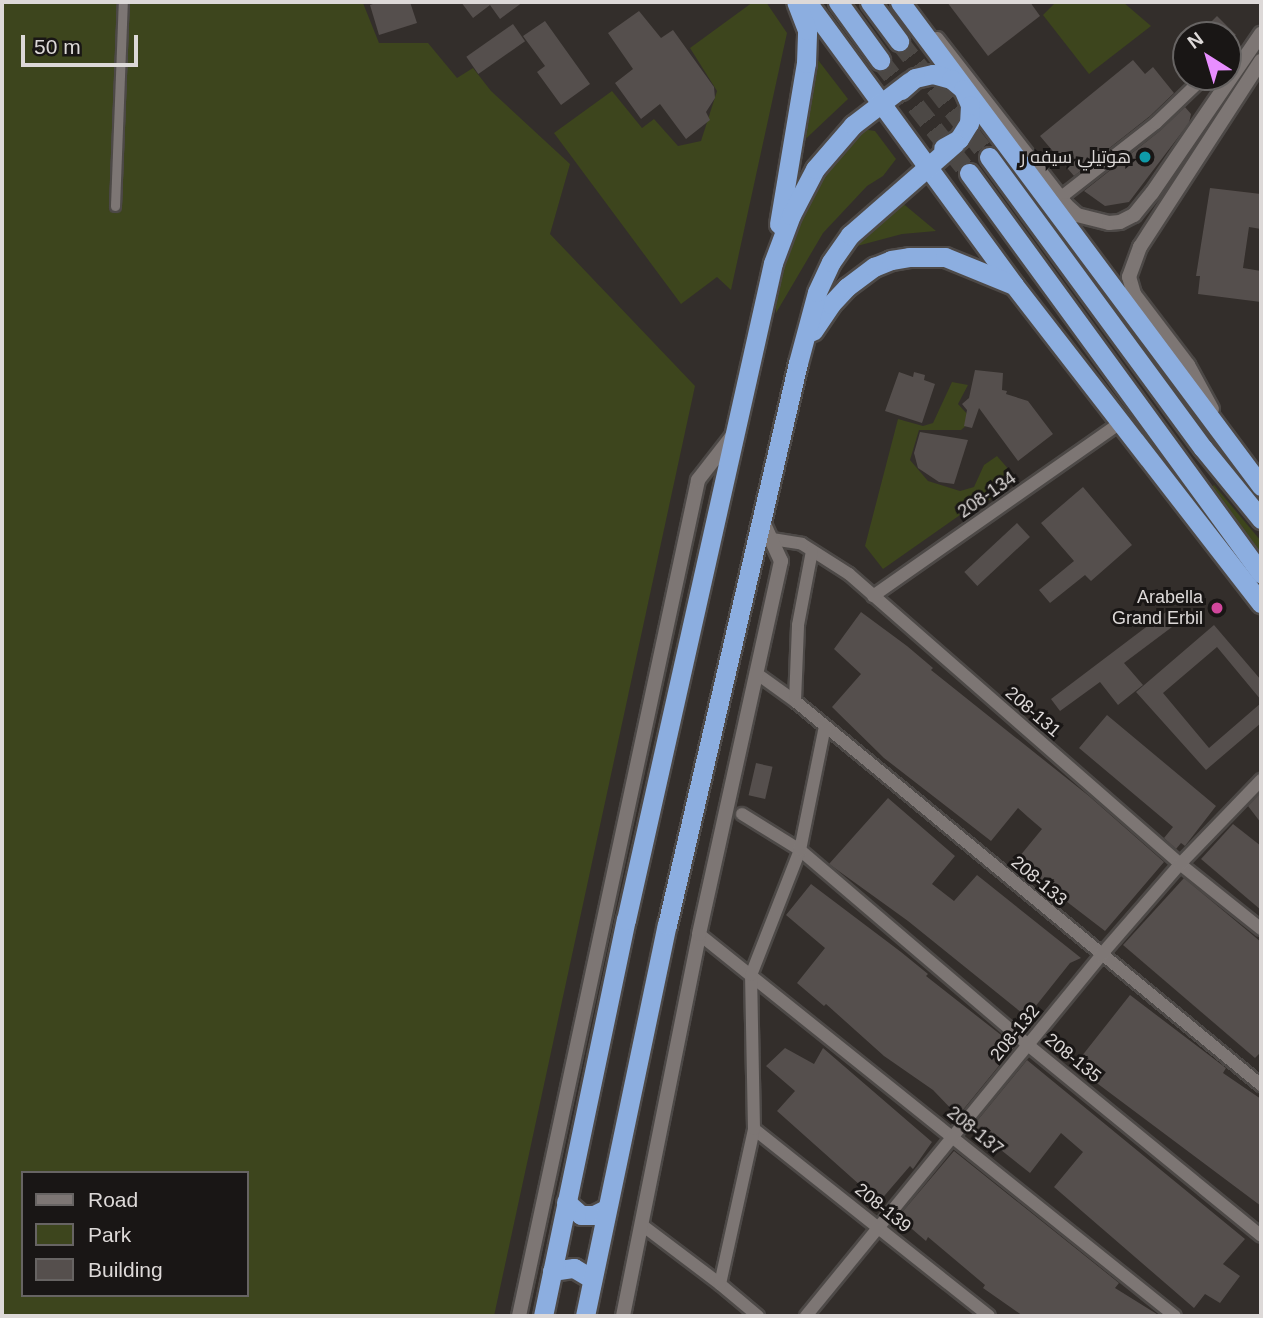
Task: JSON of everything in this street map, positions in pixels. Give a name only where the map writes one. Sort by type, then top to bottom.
[{"type":"highway","points":[[543,1316],[773,262],[806,63],[807,30],[796,2]]},
{"type":"highway","points":[[807,2],[1014,285],[1261,604]]},
{"type":"highway","points":[[838,2],[880,60]]},
{"type":"highway","points":[[870,2],[899,41]]},
{"type":"highway","points":[[903,6],[1261,486]]},
{"type":"highway","points":[[585,1316],[667,925],[767,530],[797,363],[817,292],[840,249],[863,223],[955,143],[966,129],[970,105],[963,89],[951,79],[939,75],[920,76],[853,125],[815,169],[791,215],[773,262]]},
{"type":"highway","points":[[897,124],[896,101],[909,82]]},
{"type":"highway","points":[[910,141],[927,150],[944,148],[955,143]]},
{"type":"highway","points":[[989,156],[1203,448],[1261,519]]},
{"type":"highway","points":[[969,173],[1261,574]]},
{"type":"highway","points":[[797,363],[818,322],[831,304],[860,276],[891,260],[945,257],[1014,285]]},
{"type":"highway","points":[[566,1202],[581,1215],[594,1215],[606,1209]]},
{"type":"highway","points":[[552,1271],[573,1268],[592,1279]]},
{"type":"street","points":[[115,206],[123,2]]},
{"type":"street","points":[[903,6],[952,55],[1060,198],[1077,215],[1093,221],[1120,222],[1134,215],[1185,147],[1261,34]]},
{"type":"street","points":[[1225,437],[1188,365],[1134,294],[1129,277],[1140,247],[1260,65]]},
{"type":"street","points":[[1060,198],[1156,123],[1189,91]]},
{"type":"street","name":"208-134","points":[[873,596],[1120,423]]},
{"type":"street","points":[[519,1316],[698,480],[736,431]]},
{"type":"street","points":[[623,1316],[699,934],[781,561],[767,530]]},
{"type":"street","name":"208-131","points":[[767,530],[802,544],[849,574],[1180,864],[1261,929]]},
{"type":"street","points":[[795,701],[798,625],[812,551]]},
{"type":"street","name":"208-133","points":[[756,673],[795,701],[1261,1085]]},
{"type":"street","points":[[720,1284],[754,1129],[751,975],[800,850],[825,726]]},
{"type":"street","name":"208-132","points":[[806,1316],[1101,955],[1180,864],[1261,780]]},
{"type":"street","name":"208-135","points":[[741,814],[800,850],[1028,1045],[1261,1236]]},
{"type":"street","name":"208-137","points":[[699,934],[1175,1316]]},
{"type":"street","name":"208-139","points":[[754,1129],[989,1316]]},
{"type":"street","points":[[642,1225],[758,1316]]},
{"type":"green space","points":[[2,2],[366,2],[363,3],[379,43],[428,43],[457,78],[473,68],[491,91],[570,164],[550,234],[695,386],[494,1316],[2,1316]]},
{"type":"green space","points":[[753,2],[766,2],[787,33],[731,290],[717,277],[681,304],[554,133],[612,91],[642,128],[654,119],[678,146],[701,141],[717,91],[690,48]]},
{"type":"green space","points":[[1056,2],[1123,2],[1151,26],[1089,74],[1043,15]]},
{"type":"green space","points":[[815,56],[848,99],[796,148]]},
{"type":"green space","points":[[862,129],[875,131],[896,159],[883,176],[867,186],[823,233],[776,313],[776,293],[789,235],[812,189]]},
{"type":"green space","points":[[900,201],[936,231],[902,234],[857,246]]},
{"type":"green space","points":[[952,382],[968,385],[958,404],[970,417],[968,424],[961,430],[919,430],[910,460],[928,481],[960,491],[974,487],[984,465],[997,456],[1017,479],[984,504],[976,494],[954,507],[960,515],[883,569],[865,546],[898,419],[923,426],[933,423]]},
{"type":"green space","points":[[1214,485],[1261,541],[1261,558],[1209,489]]},
{"type":"building","points":[[379,2],[410,2],[417,23],[379,35],[370,5]]},
{"type":"building","points":[[461,2],[523,2],[500,19],[490,5],[473,18]]},
{"type":"building","points":[[947,2],[1030,2],[1040,16],[988,56]]},
{"type":"building","points":[[639,11],[661,38],[673,30],[714,87],[715,98],[706,112],[710,120],[686,139],[660,104],[641,119],[615,83],[633,69],[608,33]]},
{"type":"building","points":[[545,21],[590,84],[561,105],[537,72],[545,66],[523,36]]},
{"type":"building","points":[[513,24],[525,41],[478,74],[466,57]]},
{"type":"building","points":[[1133,60],[1145,74],[1153,67],[1174,93],[1150,116],[1074,176],[1040,136]]},
{"type":"building","name":"هوتيلي سيفه ر","points":[[1185,107],[1191,114],[1189,123],[1129,202],[1105,206],[1084,191],[1161,130]]},
{"type":"building","points":[[1210,188],[1261,194],[1261,229],[1249,227],[1243,268],[1261,271],[1261,302],[1198,294],[1200,276],[1196,276]]},
{"type":"building","points":[[975,370],[1003,373],[1002,390],[1007,391],[1006,394],[1028,401],[1053,434],[1018,461],[979,408],[972,428],[964,426],[967,410],[962,404],[969,398]]},
{"type":"building","points":[[899,372],[913,377],[914,372],[925,375],[924,380],[935,384],[922,423],[885,411]]},
{"type":"building","points":[[920,432],[968,440],[954,484],[939,482],[918,468],[914,453]]},
{"type":"building","points":[[1083,487],[1132,545],[1091,581],[1085,575],[1050,603],[1039,590],[1074,561],[1041,523]]},
{"type":"building","points":[[972,497],[979,507],[965,517],[958,507]]},
{"type":"building","points":[[1017,523],[1030,537],[977,586],[964,572]]},
{"type":"building","points":[[861,612],[907,646],[933,668],[931,670],[1089,796],[1164,862],[1105,931],[1015,862],[1042,829],[1018,808],[991,841],[884,758],[832,707],[861,674],[834,649]]},
{"type":"building","points":[[1166,612],[1176,624],[1124,663],[1143,685],[1118,705],[1100,682],[1060,711],[1051,699]]},
{"type":"building","points":[[1214,625],[1261,680],[1261,700],[1217,647],[1163,693],[1209,748],[1261,703],[1261,723],[1206,770],[1136,692]]},
{"type":"building","points":[[1107,715],[1216,806],[1185,846],[1181,843],[1176,849],[1164,838],[1173,827],[1079,748]]},
{"type":"building","points":[[756,763],[773,767],[765,799],[749,795]]},
{"type":"building","points":[[1261,792],[1261,823],[1248,806]]},
{"type":"building","points":[[888,798],[955,856],[932,884],[954,901],[977,875],[1081,958],[1070,963],[1027,1017],[908,921],[829,864]]},
{"type":"building","points":[[1233,824],[1261,846],[1261,910],[1201,859]]},
{"type":"building","points":[[1184,878],[1261,942],[1261,1052],[1255,1058],[1123,945]]},
{"type":"building","points":[[811,884],[901,952],[928,974],[926,976],[1015,1046],[958,1116],[933,1090],[884,1056],[826,1004],[824,1006],[797,983],[825,948],[786,915]]},
{"type":"building","points":[[1130,995],[1226,1068],[1223,1073],[1261,1099],[1261,1206],[1074,1066]]},
{"type":"building","points":[[785,1048],[814,1064],[823,1048],[932,1142],[913,1169],[910,1166],[879,1202],[777,1111],[795,1091],[766,1066]]},
{"type":"building","points":[[1027,1060],[1245,1239],[1223,1264],[1240,1276],[1220,1303],[1205,1294],[1194,1308],[1054,1187],[1083,1152],[1061,1133],[1030,1173],[972,1127]]},
{"type":"building","points":[[954,1151],[1119,1283],[1115,1288],[1160,1316],[1023,1316],[983,1288],[985,1285],[928,1237],[926,1241],[898,1217]]},
{"type":"tunnel","points":[[899,41],[989,157]]},
{"type":"tunnel","points":[[880,60],[969,173]]},
{"type":"place","name":"هوتيلي سيفه ر","points":[[1145,157]]},
{"type":"place","name":"Arabella Grand Erbil","points":[[1217,608]]}]
